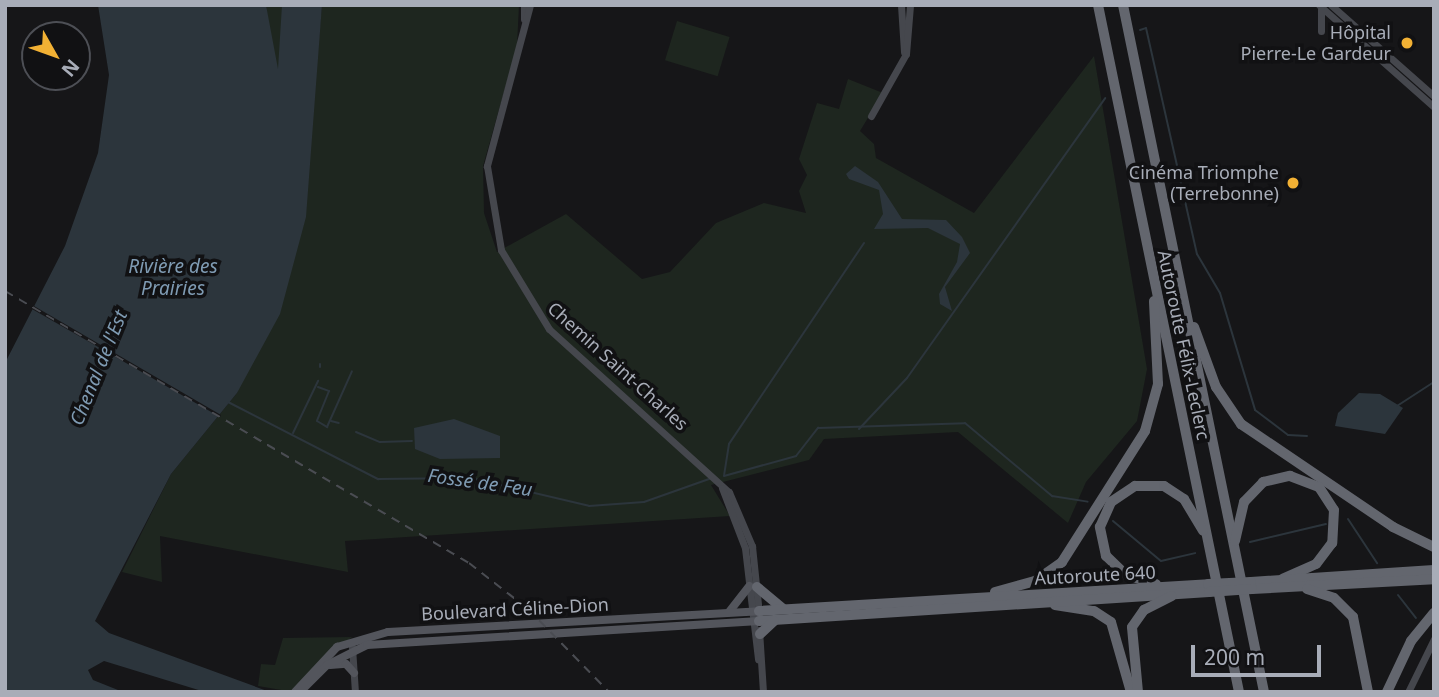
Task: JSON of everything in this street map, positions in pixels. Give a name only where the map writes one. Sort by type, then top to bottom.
[{"type":"highway","name":"Autoroute Félix-Leclerc","points":[[1098,5],[1239,692]]},
{"type":"highway","name":"Autoroute Félix-Leclerc","points":[[1123,5],[1264,688]]},
{"type":"highway","points":[[969,598],[1031,583],[1055,569],[1145,431],[1158,384],[1151,262]]},
{"type":"highway","points":[[1181,290],[1216,387],[1241,424],[1393,527],[1434,547]]},
{"type":"highway","points":[[1234,548],[1243,505],[1257,486],[1284,475],[1314,484],[1334,510],[1333,540],[1318,562],[1283,579]]},
{"type":"highway","points":[[1166,587],[1132,578],[1108,560],[1100,527],[1114,499],[1139,485],[1167,487],[1187,502],[1208,541]]},
{"type":"highway","name":"Autoroute 640","points":[[1252,586],[1283,579],[1434,570]]},
{"type":"highway","name":"Autoroute 640","points":[[755,616],[783,609],[1166,587],[1300,587],[1434,579]]},
{"type":"highway","points":[[753,586],[783,609]]},
{"type":"highway","points":[[1300,587],[1334,598],[1350,613],[1368,692]]},
{"type":"highway","name":"Autoroute 640","points":[[755,616],[774,620],[1176,594],[1209,588]]},
{"type":"highway","points":[[1138,692],[1132,627],[1144,610],[1176,594]]},
{"type":"highway","points":[[1037,602],[1091,610],[1111,622],[1131,692]]},
{"type":"highway","points":[[1387,692],[1411,641],[1434,612]]},
{"type":"highway","points":[[760,634],[774,620]]},
{"type":"highway","points":[[1230,648],[1233,692]]},
{"type":"main road","name":"Chemin Saint-Charles","points":[[524,5],[524,23]]},
{"type":"main road","name":"Chemin Saint-Charles","points":[[530,5],[486,171],[503,257],[549,329],[719,479],[742,522],[753,586],[755,616]]},
{"type":"main road","points":[[900,66],[901,5]]},
{"type":"main road","points":[[871,116],[900,66],[909,42],[910,5]]},
{"type":"main road","points":[[1319,5],[1321,31]]},
{"type":"main road","points":[[1319,5],[1434,107]]},
{"type":"main road","points":[[1331,5],[1434,96]]},
{"type":"main road","points":[[729,612],[753,586]]},
{"type":"main road","name":"Boulevard Céline-Dion","points":[[295,692],[326,655],[388,632],[729,612],[755,616]]},
{"type":"main road","points":[[755,616],[760,634],[763,692]]},
{"type":"main road","points":[[755,616],[762,670]]},
{"type":"main road","name":"Boulevard Céline-Dion","points":[[300,692],[352,645],[715,623],[755,616]]},
{"type":"main road","points":[[1408,692],[1434,639]]},
{"type":"main road","points":[[352,645],[355,692]]},
{"type":"main road","points":[[314,677],[337,662],[354,673]]},
{"type":"shaded area","points":[[266,5],[283,5],[279,70],[273,63]]},
{"type":"shaded area","points":[[322,5],[519,5],[517,46],[483,166],[484,213],[497,252],[566,214],[642,279],[670,272],[716,223],[764,203],[806,213],[799,191],[807,175],[799,159],[817,103],[839,109],[848,79],[883,93],[860,131],[874,144],[876,158],[974,213],[1094,56],[1147,369],[1137,421],[1086,482],[1068,523],[958,432],[824,439],[809,460],[711,485],[730,516],[345,541],[348,572],[160,536],[162,582],[122,572],[171,474],[237,393],[309,144]]},
{"type":"shaded area","points":[[677,21],[730,37],[718,76],[665,60]]},
{"type":"shaded area","points":[[352,637],[293,692],[258,686],[261,664],[275,665],[283,638]]},
{"type":"water","name":"Rivière des Prairies","points":[[98,5],[266,5],[278,69],[282,5],[322,5],[306,217],[280,314],[237,393],[171,474],[95,621],[109,633],[270,692],[205,692],[104,661],[88,670],[93,680],[123,692],[5,692],[5,363],[65,246],[98,153],[109,75]]},
{"type":"water","points":[[855,166],[878,182],[902,219],[946,220],[962,237],[970,253],[945,287],[952,311],[940,304],[939,294],[957,262],[960,244],[928,228],[874,229],[883,214],[879,190],[849,179],[846,174]]},
{"type":"water","points":[[1359,393],[1380,394],[1403,408],[1385,434],[1335,426],[1338,413]]},
{"type":"water","points":[[454,419],[500,436],[500,458],[440,459],[415,449],[414,428]]},
{"type":"pier","points":[[34,306],[221,415],[220,417],[32,309]]},
{"type":"waterway","points":[[1140,30],[1146,28],[1197,254],[1220,293],[1255,410],[1288,435],[1307,436]]},
{"type":"waterway","points":[[859,429],[907,378],[1105,98]]},
{"type":"waterway","name":"Fossé de Feu","points":[[864,243],[729,444],[724,476],[796,456],[818,428],[965,423],[1052,496],[1088,502]]},
{"type":"waterway","points":[[318,387],[329,391],[317,421],[327,427],[352,371]]},
{"type":"waterway","points":[[293,433],[318,381]]},
{"type":"waterway","points":[[1397,406],[1434,382]]},
{"type":"waterway","name":"Fossé de Feu","points":[[228,402],[378,479],[471,478],[589,506],[644,502],[709,479]]},
{"type":"waterway","points":[[331,421],[339,423]]},
{"type":"waterway","points":[[356,432],[380,442],[412,441]]},
{"type":"waterway","name":"Fossé de Feu","points":[[1348,519],[1377,563]]},
{"type":"waterway","name":"Fossé de Feu","points":[[1113,521],[1161,561],[1195,553]]},
{"type":"waterway","name":"Fossé de Feu","points":[[1250,542],[1326,524]]},
{"type":"waterway","name":"Fossé de Feu","points":[[1398,595],[1416,618]]},
{"type":"railway","points":[[5,291],[469,563],[528,609],[609,692]]},
{"type":"place","name":"Hôpital Pierre-Le Gardeur","points":[[1407,43]]},
{"type":"place","name":"Cinéma Triomphe (Terrebonne)","points":[[1293,183]]},
{"type":"water label","name":"Chenal de l'Est","points":[[99,368]]}]
